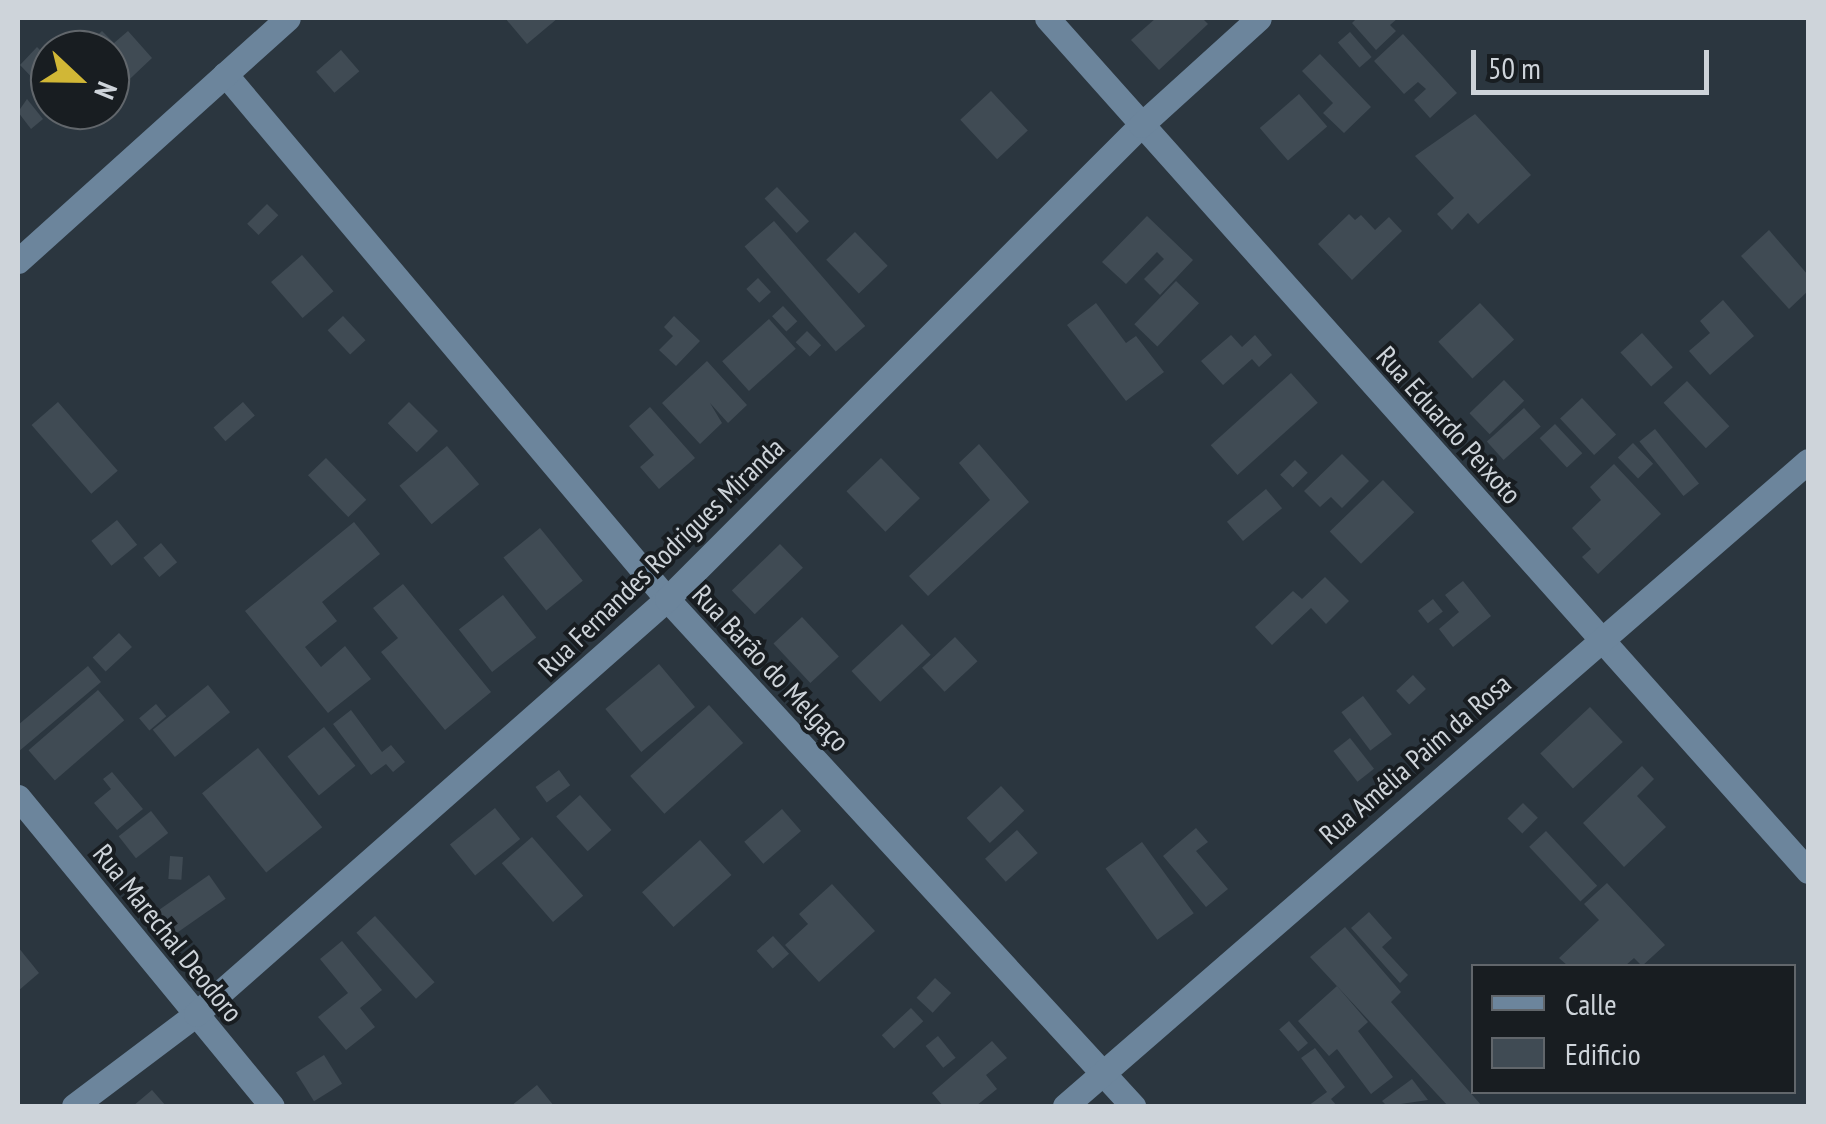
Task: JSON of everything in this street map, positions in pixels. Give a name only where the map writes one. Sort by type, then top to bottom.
[{"type":"street","name":"Rua Eduardo Peixoto","points":[[1046,18],[1808,871]]},
{"type":"street","name":"Rua Fernandes Rodrigues Miranda","points":[[74,1106],[196,1014],[667,599],[1141,125],[1259,18]]},
{"type":"street","points":[[18,262],[278,21]]},
{"type":"street","name":"Rua Barão do Melgaço","points":[[224,74],[667,599],[1133,1106]]},
{"type":"street","name":"Rua Amélia Paim da Rosa","points":[[1065,1106],[1598,637],[1808,460]]},
{"type":"street","name":"Rua Marechal Deodoro","points":[[18,797],[272,1106]]},
{"type":"building","points":[[505,18],[558,18],[527,44]]},
{"type":"building","points":[[1156,18],[1202,18],[1208,24],[1159,70],[1131,40]]},
{"type":"building","points":[[1357,18],[1398,18],[1390,25],[1396,31],[1376,50],[1352,23]]},
{"type":"building","points":[[1350,32],[1372,57],[1360,67],[1338,42]]},
{"type":"building","points":[[130,33],[152,58],[130,79]]},
{"type":"building","points":[[1403,34],[1457,93],[1430,118],[1414,100],[1426,89],[1418,82],[1404,94],[1374,61]]},
{"type":"building","points":[[341,50],[359,71],[334,93],[316,72]]},
{"type":"building","points":[[30,54],[30,76],[20,65]]},
{"type":"building","points":[[1320,54],[1371,107],[1344,133],[1323,113],[1333,103],[1302,71]]},
{"type":"building","points":[[991,91],[1028,130],[997,159],[960,120]]},
{"type":"building","points":[[1299,94],[1327,126],[1288,161],[1260,128]]},
{"type":"building","points":[[27,99],[30,128],[18,112]]},
{"type":"building","points":[[1475,114],[1531,175],[1478,224],[1468,213],[1452,230],[1437,214],[1454,198],[1415,156]]},
{"type":"building","points":[[777,187],[809,221],[797,233],[765,199]]},
{"type":"building","points":[[267,204],[278,215],[259,235],[247,224]]},
{"type":"building","points":[[1349,214],[1355,220],[1361,215],[1375,230],[1389,217],[1402,231],[1352,280],[1318,244]]},
{"type":"building","points":[[1147,216],[1193,260],[1160,295],[1144,279],[1164,259],[1157,252],[1126,284],[1102,262]]},
{"type":"building","points":[[774,221],[865,326],[836,351],[745,247]]},
{"type":"building","points":[[1769,230],[1808,275],[1808,291],[1789,309],[1741,256]]},
{"type":"building","points":[[855,232],[888,266],[859,294],[826,260]]},
{"type":"building","points":[[302,255],[333,291],[303,318],[271,282]]},
{"type":"building","points":[[758,278],[771,292],[759,303],[746,289]]},
{"type":"building","points":[[1176,281],[1199,303],[1157,346],[1134,324]]},
{"type":"building","points":[[1723,300],[1754,336],[1710,375],[1689,351],[1710,333],[1700,321]]},
{"type":"building","points":[[1096,303],[1126,343],[1136,336],[1164,372],[1126,401],[1067,325]]},
{"type":"building","points":[[1480,303],[1514,340],[1472,378],[1438,342]]},
{"type":"building","points":[[783,306],[797,321],[786,332],[772,316]]},
{"type":"building","points":[[343,316],[366,340],[350,354],[328,330]]},
{"type":"building","points":[[674,316],[700,341],[676,366],[659,350],[673,336],[664,327]]},
{"type":"building","points":[[769,319],[796,349],[749,391],[722,361]]},
{"type":"building","points":[[807,331],[821,345],[810,356],[796,342]]},
{"type":"building","points":[[1642,333],[1673,367],[1651,387],[1620,352]]},
{"type":"building","points":[[1231,335],[1242,347],[1255,335],[1272,355],[1259,367],[1252,359],[1223,385],[1201,361]]},
{"type":"building","points":[[707,361],[747,405],[728,423],[710,403],[722,423],[700,444],[662,403]]},
{"type":"building","points":[[1291,373],[1318,403],[1238,475],[1211,445]]},
{"type":"building","points":[[1504,380],[1524,401],[1490,434],[1469,413]]},
{"type":"building","points":[[1687,381],[1729,426],[1706,448],[1664,403]]},
{"type":"building","points":[[1582,398],[1616,435],[1594,455],[1560,418]]},
{"type":"building","points":[[58,402],[118,471],[91,494],[32,425]]},
{"type":"building","points":[[243,402],[255,416],[225,441],[214,428]]},
{"type":"building","points":[[409,402],[438,431],[417,452],[388,423]]},
{"type":"building","points":[[650,407],[695,458],[659,489],[640,467],[654,455],[629,426]]},
{"type":"building","points":[[1524,408],[1541,427],[1504,460],[1487,441]]},
{"type":"building","points":[[1555,424],[1582,453],[1567,468],[1540,438]]},
{"type":"building","points":[[1655,429],[1699,483],[1684,496],[1639,442]]},
{"type":"building","points":[[1633,443],[1653,464],[1638,478],[1618,458]]},
{"type":"building","points":[[979,444],[1029,502],[928,596],[909,576],[990,500],[959,463]]},
{"type":"building","points":[[447,446],[479,484],[432,524],[400,486]]},
{"type":"building","points":[[1342,454],[1369,481],[1342,508],[1331,497],[1320,507],[1304,491]]},
{"type":"building","points":[[326,458],[366,500],[348,517],[308,475]]},
{"type":"building","points":[[881,458],[920,498],[885,532],[846,491]]},
{"type":"building","points":[[1295,460],[1308,473],[1293,488],[1280,475]]},
{"type":"building","points":[[1614,464],[1661,514],[1598,574],[1582,557],[1591,549],[1572,528],[1601,500],[1590,487]]},
{"type":"building","points":[[1383,480],[1414,512],[1361,564],[1330,531]]},
{"type":"building","points":[[1266,489],[1282,508],[1243,541],[1227,522]]},
{"type":"building","points":[[117,520],[137,545],[111,566],[91,541]]},
{"type":"building","points":[[354,522],[380,554],[322,602],[337,621],[305,647],[321,667],[345,646],[371,679],[328,713],[245,611]]},
{"type":"building","points":[[540,528],[583,581],[546,610],[503,558]]},
{"type":"building","points":[[161,543],[177,562],[159,577],[143,558]]},
{"type":"building","points":[[780,544],[803,568],[755,614],[732,591]]},
{"type":"building","points":[[1325,577],[1349,601],[1326,624],[1311,608],[1272,645],[1255,627],[1293,591],[1302,599]]},
{"type":"building","points":[[1463,581],[1491,616],[1453,647],[1439,629],[1459,612],[1445,595]]},
{"type":"building","points":[[403,584],[491,692],[445,730],[381,652],[398,638],[373,608]]},
{"type":"building","points":[[503,595],[536,638],[492,672],[459,629]]},
{"type":"building","points":[[1433,599],[1443,612],[1428,623],[1418,611]]},
{"type":"building","points":[[802,617],[839,656],[810,683],[773,644]]},
{"type":"building","points":[[902,624],[931,655],[880,702],[852,671]]},
{"type":"building","points":[[119,633],[132,647],[106,671],[93,658]]},
{"type":"building","points":[[955,637],[978,661],[945,692],[922,668]]},
{"type":"building","points":[[659,664],[695,707],[641,752],[605,709]]},
{"type":"building","points":[[88,666],[101,682],[18,752],[18,725]]},
{"type":"building","points":[[1413,675],[1426,689],[1409,705],[1396,691]]},
{"type":"building","points":[[208,685],[230,712],[175,757],[153,730]]},
{"type":"building","points":[[98,690],[124,720],[55,781],[29,750]]},
{"type":"building","points":[[1363,696],[1392,734],[1370,751],[1341,712]]},
{"type":"building","points":[[156,704],[166,716],[149,730],[139,718]]},
{"type":"building","points":[[709,705],[743,743],[664,814],[630,776]]},
{"type":"building","points":[[1590,707],[1623,742],[1573,788],[1540,753]]},
{"type":"building","points":[[351,710],[382,752],[391,745],[405,762],[393,772],[386,764],[371,775],[333,724]]},
{"type":"building","points":[[324,727],[355,766],[319,795],[287,757]]},
{"type":"building","points":[[1350,738],[1374,769],[1357,782],[1333,751]]},
{"type":"building","points":[[258,748],[322,827],[266,873],[202,793]]},
{"type":"building","points":[[1642,766],[1654,779],[1637,796],[1666,827],[1624,867],[1583,823]]},
{"type":"building","points":[[559,770],[570,785],[547,802],[536,787]]},
{"type":"building","points":[[112,772],[143,809],[117,830],[94,803],[111,789],[103,779]]},
{"type":"building","points":[[1001,786],[1024,811],[990,843],[967,818]]},
{"type":"building","points":[[580,795],[611,830],[588,851],[556,816]]},
{"type":"building","points":[[1523,803],[1538,818],[1522,833],[1507,819]]},
{"type":"building","points":[[495,808],[520,839],[475,876],[450,845]]},
{"type":"building","points":[[782,809],[801,831],[763,864],[744,842]]},
{"type":"building","points":[[151,811],[168,833],[136,858],[119,836]]},
{"type":"building","points":[[1196,828],[1208,842],[1196,851],[1228,889],[1206,907],[1163,856]]},
{"type":"building","points":[[1017,830],[1038,853],[1006,882],[985,859]]},
{"type":"building","points":[[1546,831],[1597,886],[1580,902],[1529,847]]},
{"type":"building","points":[[532,837],[583,896],[553,922],[502,863]]},
{"type":"building","points":[[700,840],[731,875],[673,927],[642,892]]},
{"type":"building","points":[[1142,842],[1194,913],[1157,940],[1106,868]]},
{"type":"building","points":[[170,856],[183,857],[181,880],[168,879]]},
{"type":"building","points":[[209,875],[226,899],[175,934],[158,911]]},
{"type":"building","points":[[1607,883],[1665,945],[1644,964],[1634,958],[1627,964],[1566,964],[1559,958],[1599,920],[1584,904]]},
{"type":"building","points":[[832,884],[875,931],[819,982],[785,945],[808,924],[799,914]]},
{"type":"building","points":[[1369,912],[1392,938],[1382,947],[1408,975],[1400,983],[1351,928]]},
{"type":"building","points":[[375,916],[435,982],[416,999],[356,933]]},
{"type":"building","points":[[1345,927],[1401,992],[1391,1002],[1482,1106],[1448,1106],[1310,957]]},
{"type":"building","points":[[773,936],[789,954],[773,969],[757,951]]},
{"type":"building","points":[[342,941],[382,990],[360,1008],[375,1027],[346,1050],[318,1017],[348,993],[320,959]]},
{"type":"building","points":[[18,947],[39,973],[18,991]]},
{"type":"building","points":[[935,978],[951,993],[933,1013],[917,998]]},
{"type":"building","points":[[1337,986],[1368,1022],[1358,1031],[1393,1077],[1371,1094],[1337,1049],[1329,1056],[1298,1021]]},
{"type":"building","points":[[911,1008],[923,1021],[894,1048],[882,1035]]},
{"type":"building","points":[[1289,1021],[1308,1043],[1298,1051],[1279,1030]]},
{"type":"building","points":[[938,1036],[956,1058],[943,1068],[926,1046]]},
{"type":"building","points":[[992,1041],[1007,1058],[986,1075],[997,1089],[976,1106],[943,1106],[932,1093]]},
{"type":"building","points":[[1315,1048],[1345,1087],[1331,1099],[1337,1106],[1308,1106],[1327,1092],[1301,1058]]},
{"type":"building","points":[[324,1055],[342,1084],[314,1101],[296,1072]]},
{"type":"building","points":[[1412,1079],[1428,1100],[1387,1106],[1382,1101]]},
{"type":"building","points":[[537,1085],[554,1106],[511,1106]]},
{"type":"building","points":[[152,1090],[166,1106],[133,1106]]}]
